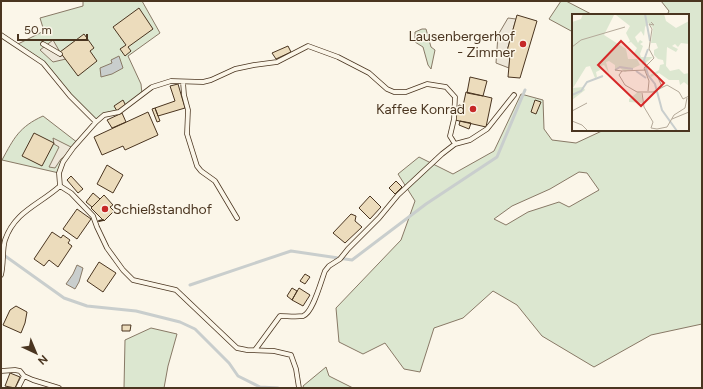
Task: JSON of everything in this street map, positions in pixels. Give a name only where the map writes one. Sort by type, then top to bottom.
[{"type":"lane","points":[[1,35],[44,63],[70,96],[96,122]]},
{"type":"lane","points":[[43,44],[60,54]]},
{"type":"lane","points":[[1,275],[3,266],[4,241],[14,224],[26,209],[52,194],[60,186],[59,173],[73,148],[104,115],[119,112],[152,87],[171,81],[203,82],[211,80],[235,69],[277,62],[308,46],[338,57],[370,73],[386,89],[394,92],[406,92],[426,84],[446,87],[455,97],[454,119],[450,136],[455,144]]},
{"type":"lane","points":[[183,82],[184,95],[188,110],[187,134],[197,166],[201,172],[215,181],[237,218]]},
{"type":"lane","points":[[255,350],[280,316],[303,316],[307,314],[312,306],[325,271],[329,266],[340,259],[379,218],[398,195],[442,154],[455,144],[470,140],[487,129],[514,95]]},
{"type":"lane","points":[[60,186],[71,193],[93,216],[107,248],[133,280],[176,290],[237,348],[291,354],[296,369],[298,386]]},
{"type":"lane","points":[[1,372],[15,370],[20,371],[24,376],[33,380],[60,388]]},
{"type":"lane","points":[[18,388],[24,376]]},
{"type":"green space","points":[[83,1],[142,1],[160,33],[128,56],[141,84],[142,94],[128,106],[104,115],[96,122],[70,96],[43,63],[16,45],[44,31],[40,18],[83,6]]},
{"type":"green space","points":[[561,1],[566,1],[591,14],[572,14],[572,31],[549,19]]},
{"type":"green space","points":[[661,1],[702,1],[702,324],[651,335],[594,367],[542,336],[517,305],[493,291],[463,318],[434,328],[420,372],[404,369],[385,343],[363,354],[339,342],[336,308],[401,240],[415,201],[398,174],[419,157],[453,174],[494,151],[521,94],[543,100],[544,129],[552,140],[576,143],[602,131],[689,131],[689,14],[668,14],[669,11]],"holes":[[[579,172],[587,173],[599,190],[569,207],[559,202],[528,212],[506,225],[494,219],[512,206],[550,189]]]},
{"type":"green space","points":[[426,29],[431,47],[435,50],[431,69],[428,65],[423,47],[415,42],[415,32]]},
{"type":"green space","points":[[43,116],[78,143],[73,148],[59,173],[2,160],[18,134],[28,124]]},
{"type":"green space","points":[[151,328],[177,334],[168,366],[164,388],[124,388],[125,340]]},
{"type":"green space","points":[[326,367],[329,376],[353,388],[304,388],[303,386]]},
{"type":"shaded area","points":[[508,18],[516,19],[507,51],[510,55],[509,68],[496,63],[498,35]]},
{"type":"shaded area","points":[[53,40],[66,59],[53,62],[40,50]]},
{"type":"shaded area","points":[[119,56],[123,68],[112,74],[101,77],[100,68],[112,63],[111,60]]},
{"type":"shaded area","points":[[53,138],[71,147],[55,168],[49,167],[59,147],[54,144]]},
{"type":"shaded area","points":[[77,265],[83,268],[79,282],[75,289],[66,284]]},
{"type":"building","points":[[139,8],[153,29],[128,47],[131,51],[125,56],[120,49],[126,45],[113,27]]},
{"type":"building","points":[[517,15],[537,21],[520,78],[508,77],[510,55],[507,51]]},
{"type":"building","points":[[84,34],[94,48],[90,51],[97,61],[78,76],[60,52]]},
{"type":"building","points":[[288,46],[291,52],[276,59],[272,53]]},
{"type":"building","points":[[470,77],[487,81],[483,96],[467,93]]},
{"type":"building","points":[[178,84],[185,108],[158,116],[155,108],[175,101],[170,86]]},
{"type":"building","points":[[466,92],[492,98],[486,127],[455,120],[459,105],[463,106]]},
{"type":"building","points":[[123,100],[126,106],[117,111],[114,106]]},
{"type":"building","points":[[535,100],[541,102],[536,114],[531,112]]},
{"type":"building","points":[[155,108],[160,121],[157,122],[152,109]]},
{"type":"building","points":[[148,112],[158,135],[125,150],[123,146],[102,155],[94,137]]},
{"type":"building","points":[[122,113],[126,122],[112,128],[107,120]]},
{"type":"building","points":[[460,121],[471,123],[469,129],[459,125]]},
{"type":"building","points":[[34,133],[54,143],[42,166],[22,156]]},
{"type":"building","points":[[107,165],[123,175],[113,193],[97,184]]},
{"type":"building","points":[[71,176],[83,189],[78,193],[67,180]]},
{"type":"building","points":[[396,181],[402,187],[395,194],[389,188]]},
{"type":"building","points":[[93,193],[100,199],[92,207],[86,202]]},
{"type":"building","points":[[104,195],[113,205],[110,207],[114,211],[104,221],[91,208]]},
{"type":"building","points":[[370,196],[381,207],[370,219],[359,208]]},
{"type":"building","points":[[77,209],[91,219],[77,239],[63,229]]},
{"type":"building","points":[[351,214],[356,216],[355,221],[362,227],[345,243],[333,233]]},
{"type":"building","points":[[52,232],[61,238],[63,235],[70,240],[68,243],[72,246],[58,267],[49,260],[44,266],[34,259]]},
{"type":"building","points":[[99,262],[116,273],[103,292],[87,281]]},
{"type":"building","points":[[305,274],[310,277],[305,284],[300,281]]},
{"type":"building","points":[[292,288],[297,291],[292,300],[287,296]]},
{"type":"building","points":[[299,288],[310,295],[303,306],[292,300]]},
{"type":"building","points":[[16,306],[27,312],[21,333],[3,325],[10,310]]},
{"type":"building","points":[[122,325],[131,325],[130,331],[122,331]]},
{"type":"building","points":[[10,373],[20,377],[15,388],[5,386]]},
{"type":"waterway","points":[[190,285],[291,251],[352,260],[426,204],[497,157],[525,90]]},
{"type":"waterway","points":[[1,253],[64,298],[87,306],[136,311],[180,322],[195,329],[229,363],[238,376],[260,387],[278,388]]},
{"type":"wall","points":[[99,221],[103,220]]},
{"type":"place","name":"Lausenbergerhof - Zimmer","points":[[523,44]]},
{"type":"place","name":"Kaffee Konrad","points":[[473,109]]},
{"type":"place","name":"Schießstandhof","points":[[105,209]]}]
